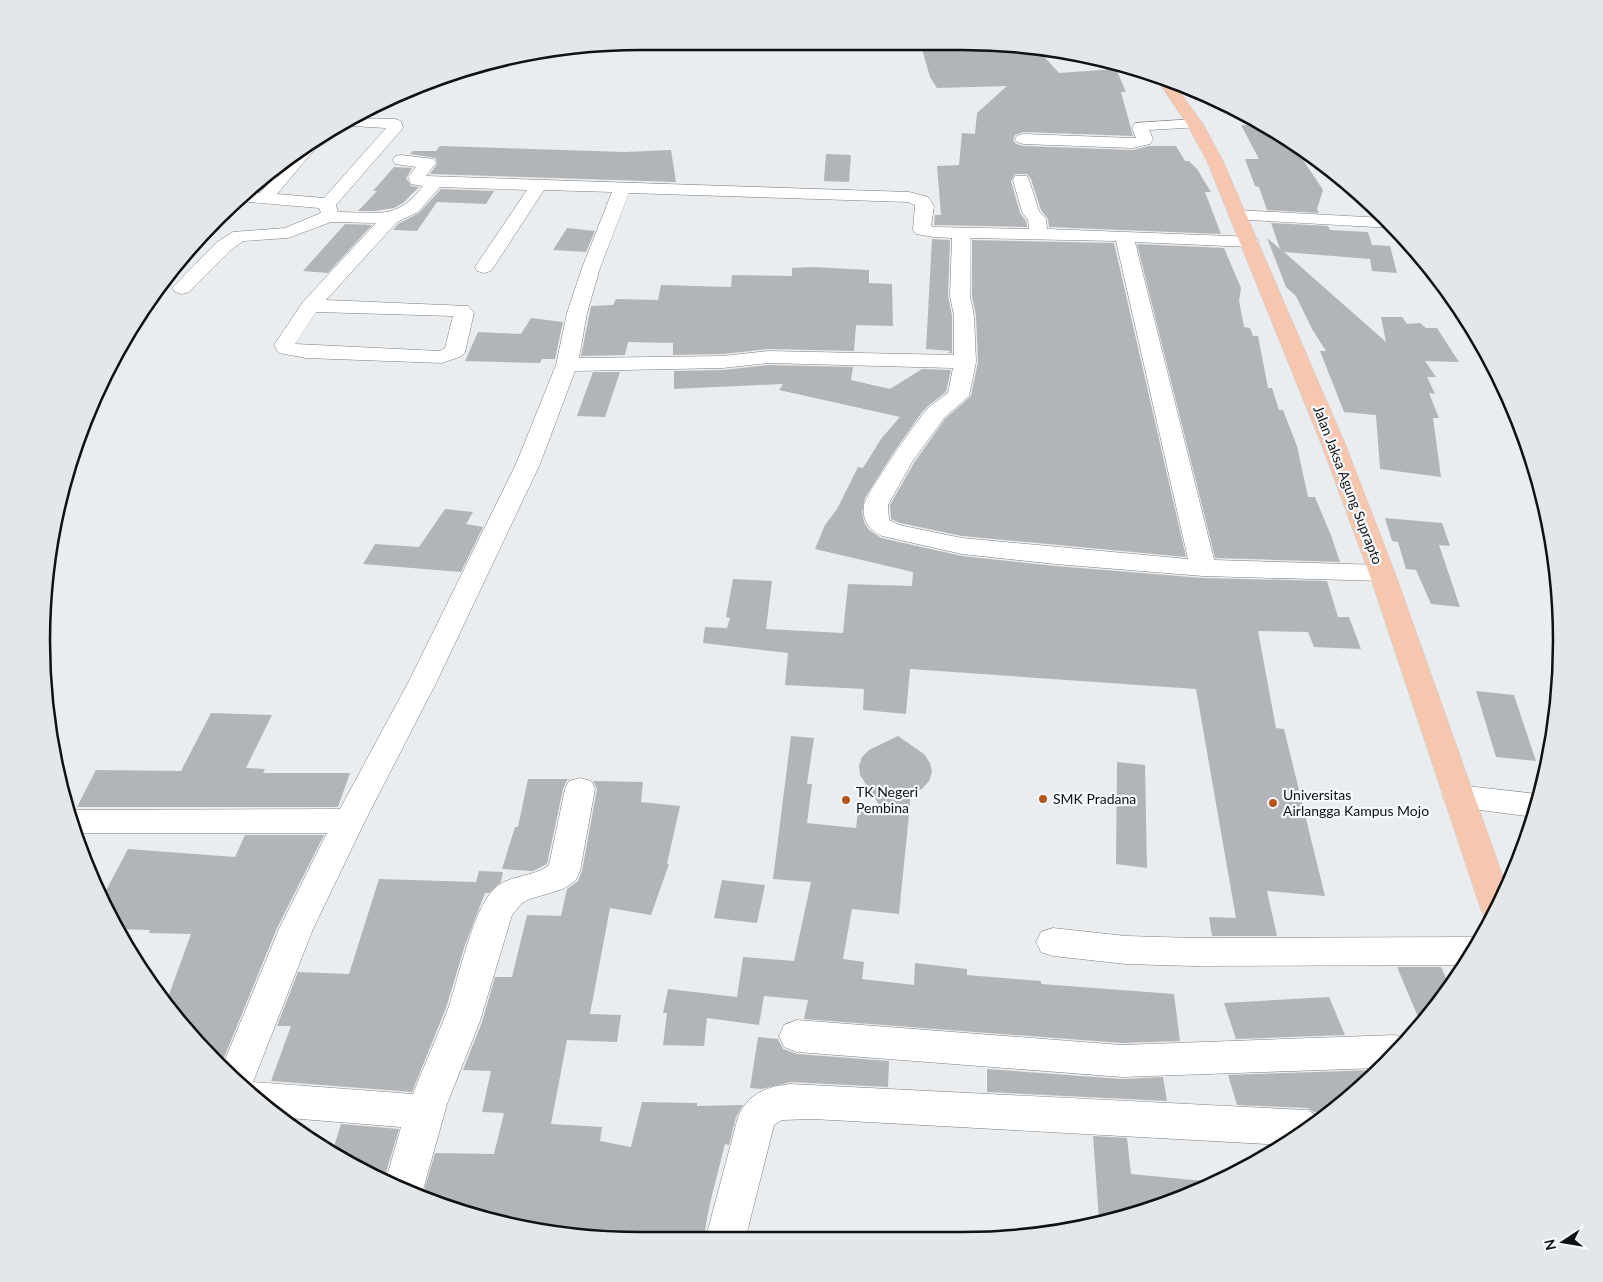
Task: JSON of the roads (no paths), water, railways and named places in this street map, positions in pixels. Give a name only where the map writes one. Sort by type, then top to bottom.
[{"type":"main road","name":"Jalan Jaksa Agung Suprapto","points":[[1170,88],[1195,124],[1216,161],[1234,209],[1250,241],[1334,446],[1382,573],[1494,898]]},
{"type":"street","points":[[182,288],[224,246],[239,236],[288,233],[319,219],[329,211],[395,128],[395,124],[357,123]]},
{"type":"street","points":[[1023,139],[1133,142],[1144,141],[1145,139],[1140,128],[1141,126],[1195,124]]},
{"type":"street","points":[[401,160],[427,162],[417,180],[909,197],[922,201],[924,206],[922,230],[930,232],[1250,241]]},
{"type":"street","points":[[264,198],[295,163]]},
{"type":"street","points":[[1021,180],[1031,212],[1037,219],[1038,235]]},
{"type":"street","points":[[251,197],[312,201],[329,211],[391,218],[405,214],[418,205],[436,181]]},
{"type":"street","points":[[484,267],[539,185]]},
{"type":"street","points":[[238,1073],[296,929],[349,821],[423,681],[528,464],[566,365],[576,313],[591,268],[623,187]]},
{"type":"street","points":[[1234,209],[1369,215]]},
{"type":"street","points":[[310,306],[459,310],[464,313],[455,352],[445,357],[306,352],[286,349],[284,345],[310,306],[391,218]]},
{"type":"street","points":[[961,234],[960,296],[964,316],[966,362],[958,396],[936,413],[901,462],[876,504],[877,521],[881,526],[891,531],[962,546],[1054,556],[1203,568],[1382,573]]},
{"type":"street","points":[[1124,236],[1203,568]]},
{"type":"street","points":[[566,365],[723,362],[768,357],[918,359],[966,362]]},
{"type":"street","points":[[405,1182],[425,1112],[464,1013],[490,930],[503,900],[516,890],[561,876],[564,871],[580,789]]},
{"type":"street","points":[[1458,796],[1530,805]]},
{"type":"street","points":[[78,822],[349,821]]},
{"type":"street","points":[[1053,942],[1126,950],[1194,952],[1465,950]]},
{"type":"street","points":[[797,1036],[1122,1061],[1387,1051]]},
{"type":"street","points":[[268,1099],[425,1112]]},
{"type":"street","points":[[727,1232],[757,1117],[764,1108],[774,1103],[813,1102],[1297,1127]]},
{"type":"place","name":"SMK Pradana","points":[[1043,799]]},
{"type":"place","name":"TK Negeri Pembina","points":[[846,800]]},
{"type":"place","name":"Universitas Airlangga Kampus Mojo","points":[[1273,803]]}]
